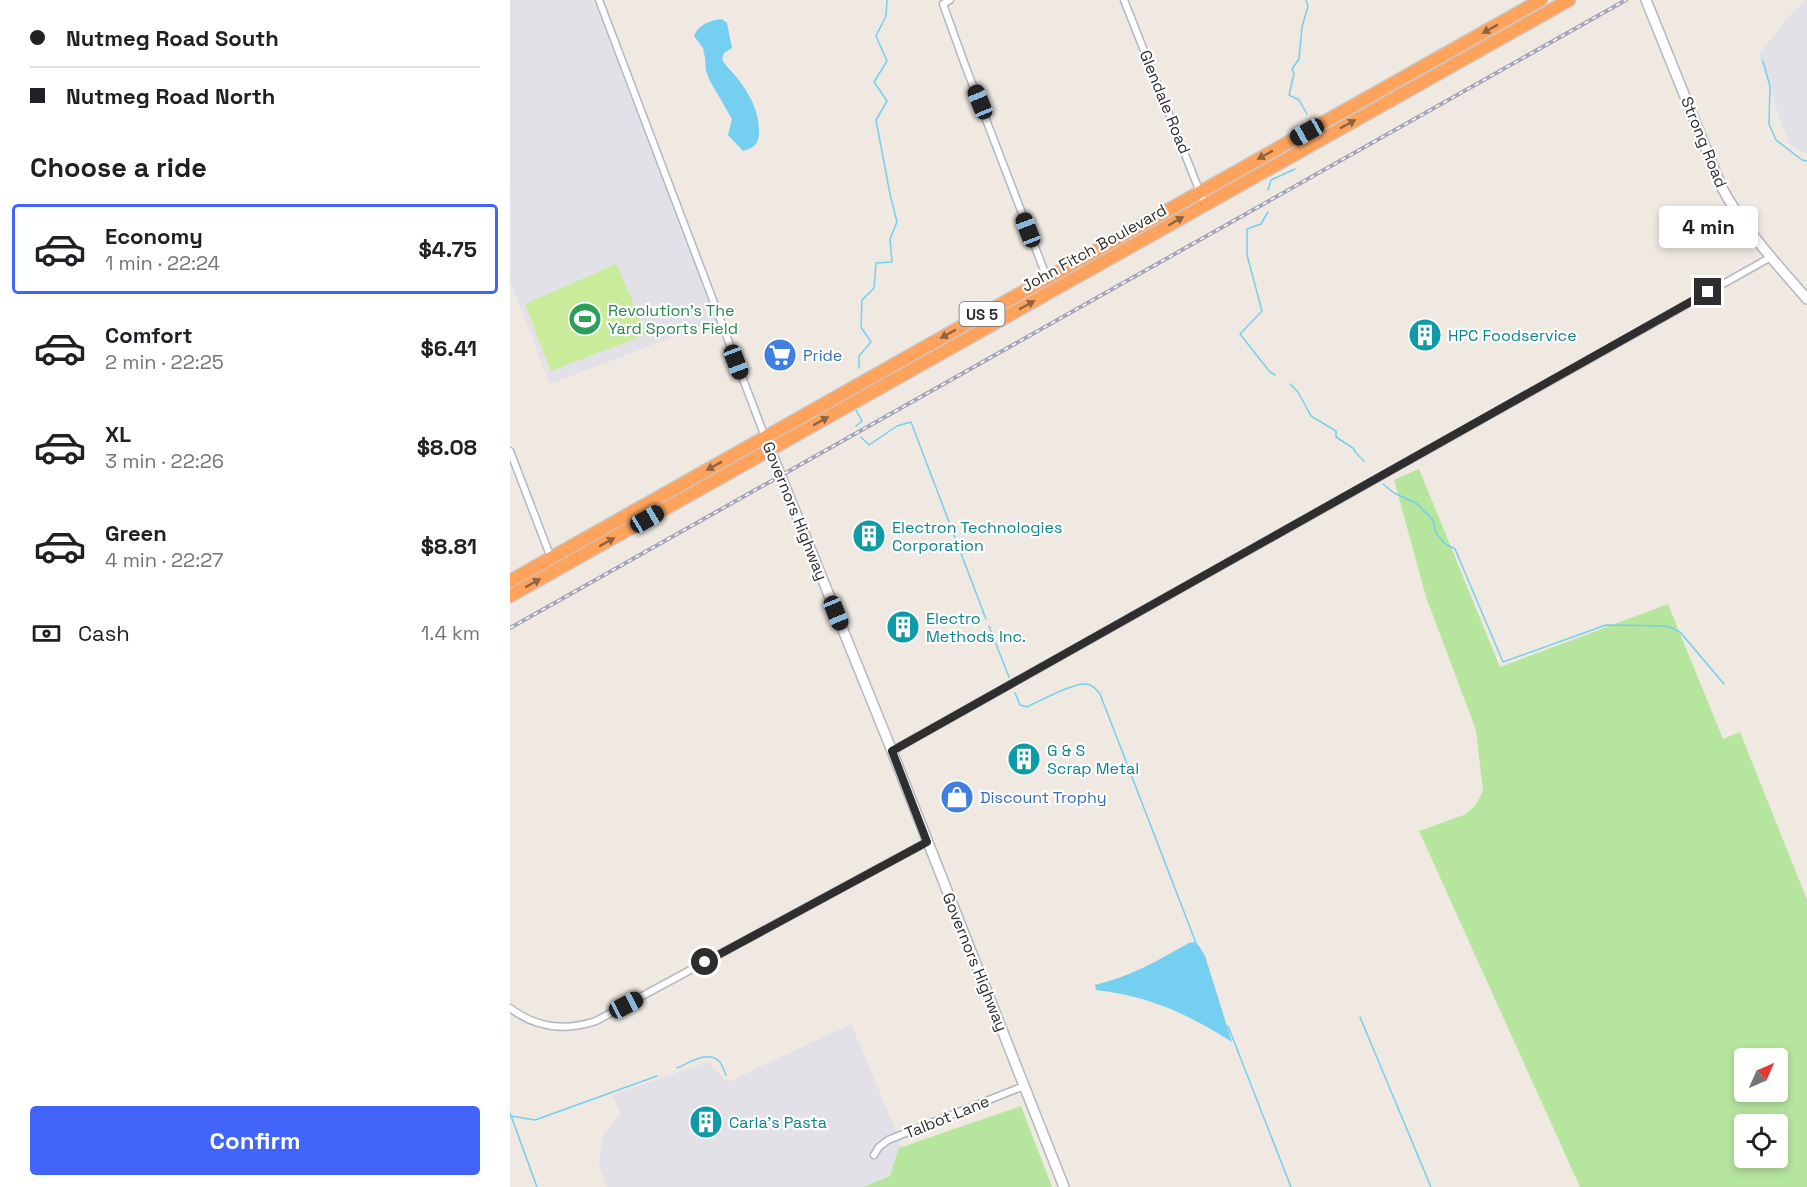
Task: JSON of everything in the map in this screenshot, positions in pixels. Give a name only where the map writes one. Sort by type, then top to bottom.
[{"type":"highway","name":"John Fitch Boulevard","points":[[510,581],[1540,0]]},
{"type":"highway","name":"John Fitch Boulevard","points":[[510,596],[1569,0]]},
{"type":"street","name":"Governors Highway","points":[[599,0],[765,437],[1064,1187]]},
{"type":"street","points":[[950,0],[944,4],[946,12],[1047,278]]},
{"type":"street","name":"Glendale Road","points":[[1124,0],[1205,205]]},
{"type":"street","name":"Strong Road","points":[[1646,0],[1721,186],[1742,222],[1807,299]]},
{"type":"street","points":[[892,751],[1771,257]]},
{"type":"street","points":[[510,451],[556,570]]},
{"type":"street","points":[[510,1008],[533,1022],[552,1027],[575,1026],[596,1021],[927,842]]},
{"type":"street","name":"Talbot Lane","points":[[874,1155],[888,1140],[1024,1086]]},
{"type":"shaded area","points":[[510,0],[594,0],[718,320],[550,384],[510,281]]},
{"type":"shaded area","points":[[1807,0],[1807,154],[1789,144],[1758,55],[1794,10]]},
{"type":"shaded area","points":[[851,1024],[901,1143],[890,1176],[863,1187],[607,1187],[599,1167],[603,1135],[621,1114],[612,1095],[708,1062],[728,1082]]},
{"type":"green space","name":"Revolution's The Yard Sports Field","points":[[616,264],[647,334],[551,371],[525,304]]},
{"type":"green space","points":[[1419,469],[1500,667],[1668,604],[1723,739],[1740,732],[1807,900],[1807,1187],[1580,1187],[1419,831],[1464,815],[1475,806],[1483,791],[1476,730],[1426,597],[1394,480]]},
{"type":"green space","points":[[1021,1106],[1052,1187],[863,1187],[890,1176],[899,1148]]},
{"type":"water","points":[[722,19],[727,23],[732,48],[724,53],[722,59],[748,94],[757,116],[759,136],[757,142],[753,147],[743,151],[728,135],[732,119],[710,81],[706,71],[703,48],[694,36],[705,24]]},
{"type":"water","points":[[1195,942],[1205,956],[1232,1042],[1200,1023],[1167,1008],[1133,997],[1096,990],[1095,985],[1132,973]]},
{"type":"waterway","points":[[859,368],[859,356],[871,342],[861,327],[862,300],[874,288],[876,263],[892,262],[890,239],[897,222],[876,120],[887,101],[874,82],[887,61],[876,36],[886,16],[887,0]]},
{"type":"waterway","points":[[1306,0],[1308,6],[1302,27],[1299,59],[1292,69],[1294,74],[1289,95],[1299,100],[1307,114]]},
{"type":"waterway","points":[[1763,61],[1770,86],[1769,124],[1776,140],[1802,160],[1807,161]]},
{"type":"waterway","points":[[1268,190],[1271,180],[1295,169]]},
{"type":"waterway","points":[[1268,212],[1261,224],[1247,229],[1247,255],[1262,311],[1240,334],[1270,372],[1275,375]]},
{"type":"waterway","points":[[1290,384],[1298,392],[1311,416],[1336,431],[1336,437],[1353,448],[1364,461]]},
{"type":"waterway","points":[[856,410],[862,421],[856,426]]},
{"type":"waterway","points":[[861,437],[869,445],[897,426],[911,422],[986,619]]},
{"type":"waterway","points":[[1383,484],[1394,493],[1416,503],[1433,520],[1436,533],[1444,543],[1455,549],[1503,662],[1606,625],[1667,626],[1680,632],[1724,684]]},
{"type":"waterway","points":[[989,626],[1009,677]]},
{"type":"waterway","points":[[1015,693],[1020,705],[1027,707],[1080,684],[1090,685],[1100,694],[1196,943]]},
{"type":"waterway","points":[[1360,1017],[1431,1187]]},
{"type":"waterway","points":[[1228,1026],[1291,1187]]},
{"type":"waterway","points":[[677,1068],[698,1058],[709,1057],[719,1061],[726,1075]]},
{"type":"waterway","points":[[511,1116],[535,1120],[657,1076]]},
{"type":"waterway","points":[[510,1113],[537,1187]]},
{"type":"railway","points":[[510,628],[1626,0]]},
{"type":"place","name":"Revolution's The Yard Sports Field","points":[[585,319]]},
{"type":"place","name":"HPC Foodservice","points":[[1425,335]]},
{"type":"place","name":"Pride","points":[[780,355]]},
{"type":"place","name":"Electron Technologies Corporation","points":[[869,536]]},
{"type":"place","name":"Electro Methods Inc.","points":[[903,627]]},
{"type":"place","name":"G & S Scrap Metal","points":[[1024,759]]},
{"type":"place","name":"Discount Trophy","points":[[957,797]]},
{"type":"place","name":"Carla's Pasta","points":[[706,1122]]},
{"type":"route","points":[[705,962],[927,842],[892,751],[1708,292]]}]
